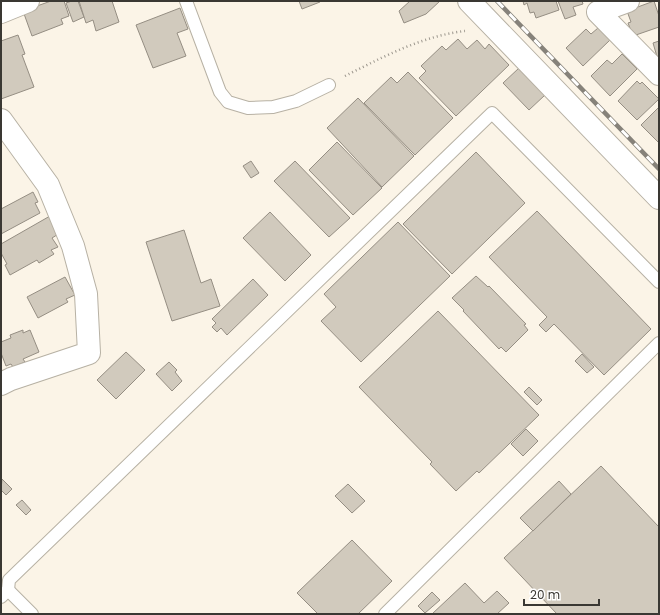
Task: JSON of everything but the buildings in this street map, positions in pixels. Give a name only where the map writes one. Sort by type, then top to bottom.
[{"type":"street","points":[[1,12],[28,1]]},
{"type":"street","points":[[469,1],[659,198]]},
{"type":"street","points":[[628,1],[598,12],[659,74]]},
{"type":"street","points":[[1,120],[48,185],[73,246],[86,294],[89,353],[11,379],[1,384]]},
{"type":"lane","points":[[186,1],[220,92],[228,102],[248,108],[273,107],[296,101],[329,84]]},
{"type":"lane","points":[[32,614],[5,594],[9,580],[492,113],[659,282]]},
{"type":"lane","points":[[385,614],[659,343]]},
{"type":"path","points":[[329,84],[394,51],[446,33],[494,27]]},
{"type":"railway","points":[[497,1],[659,169]]}]
